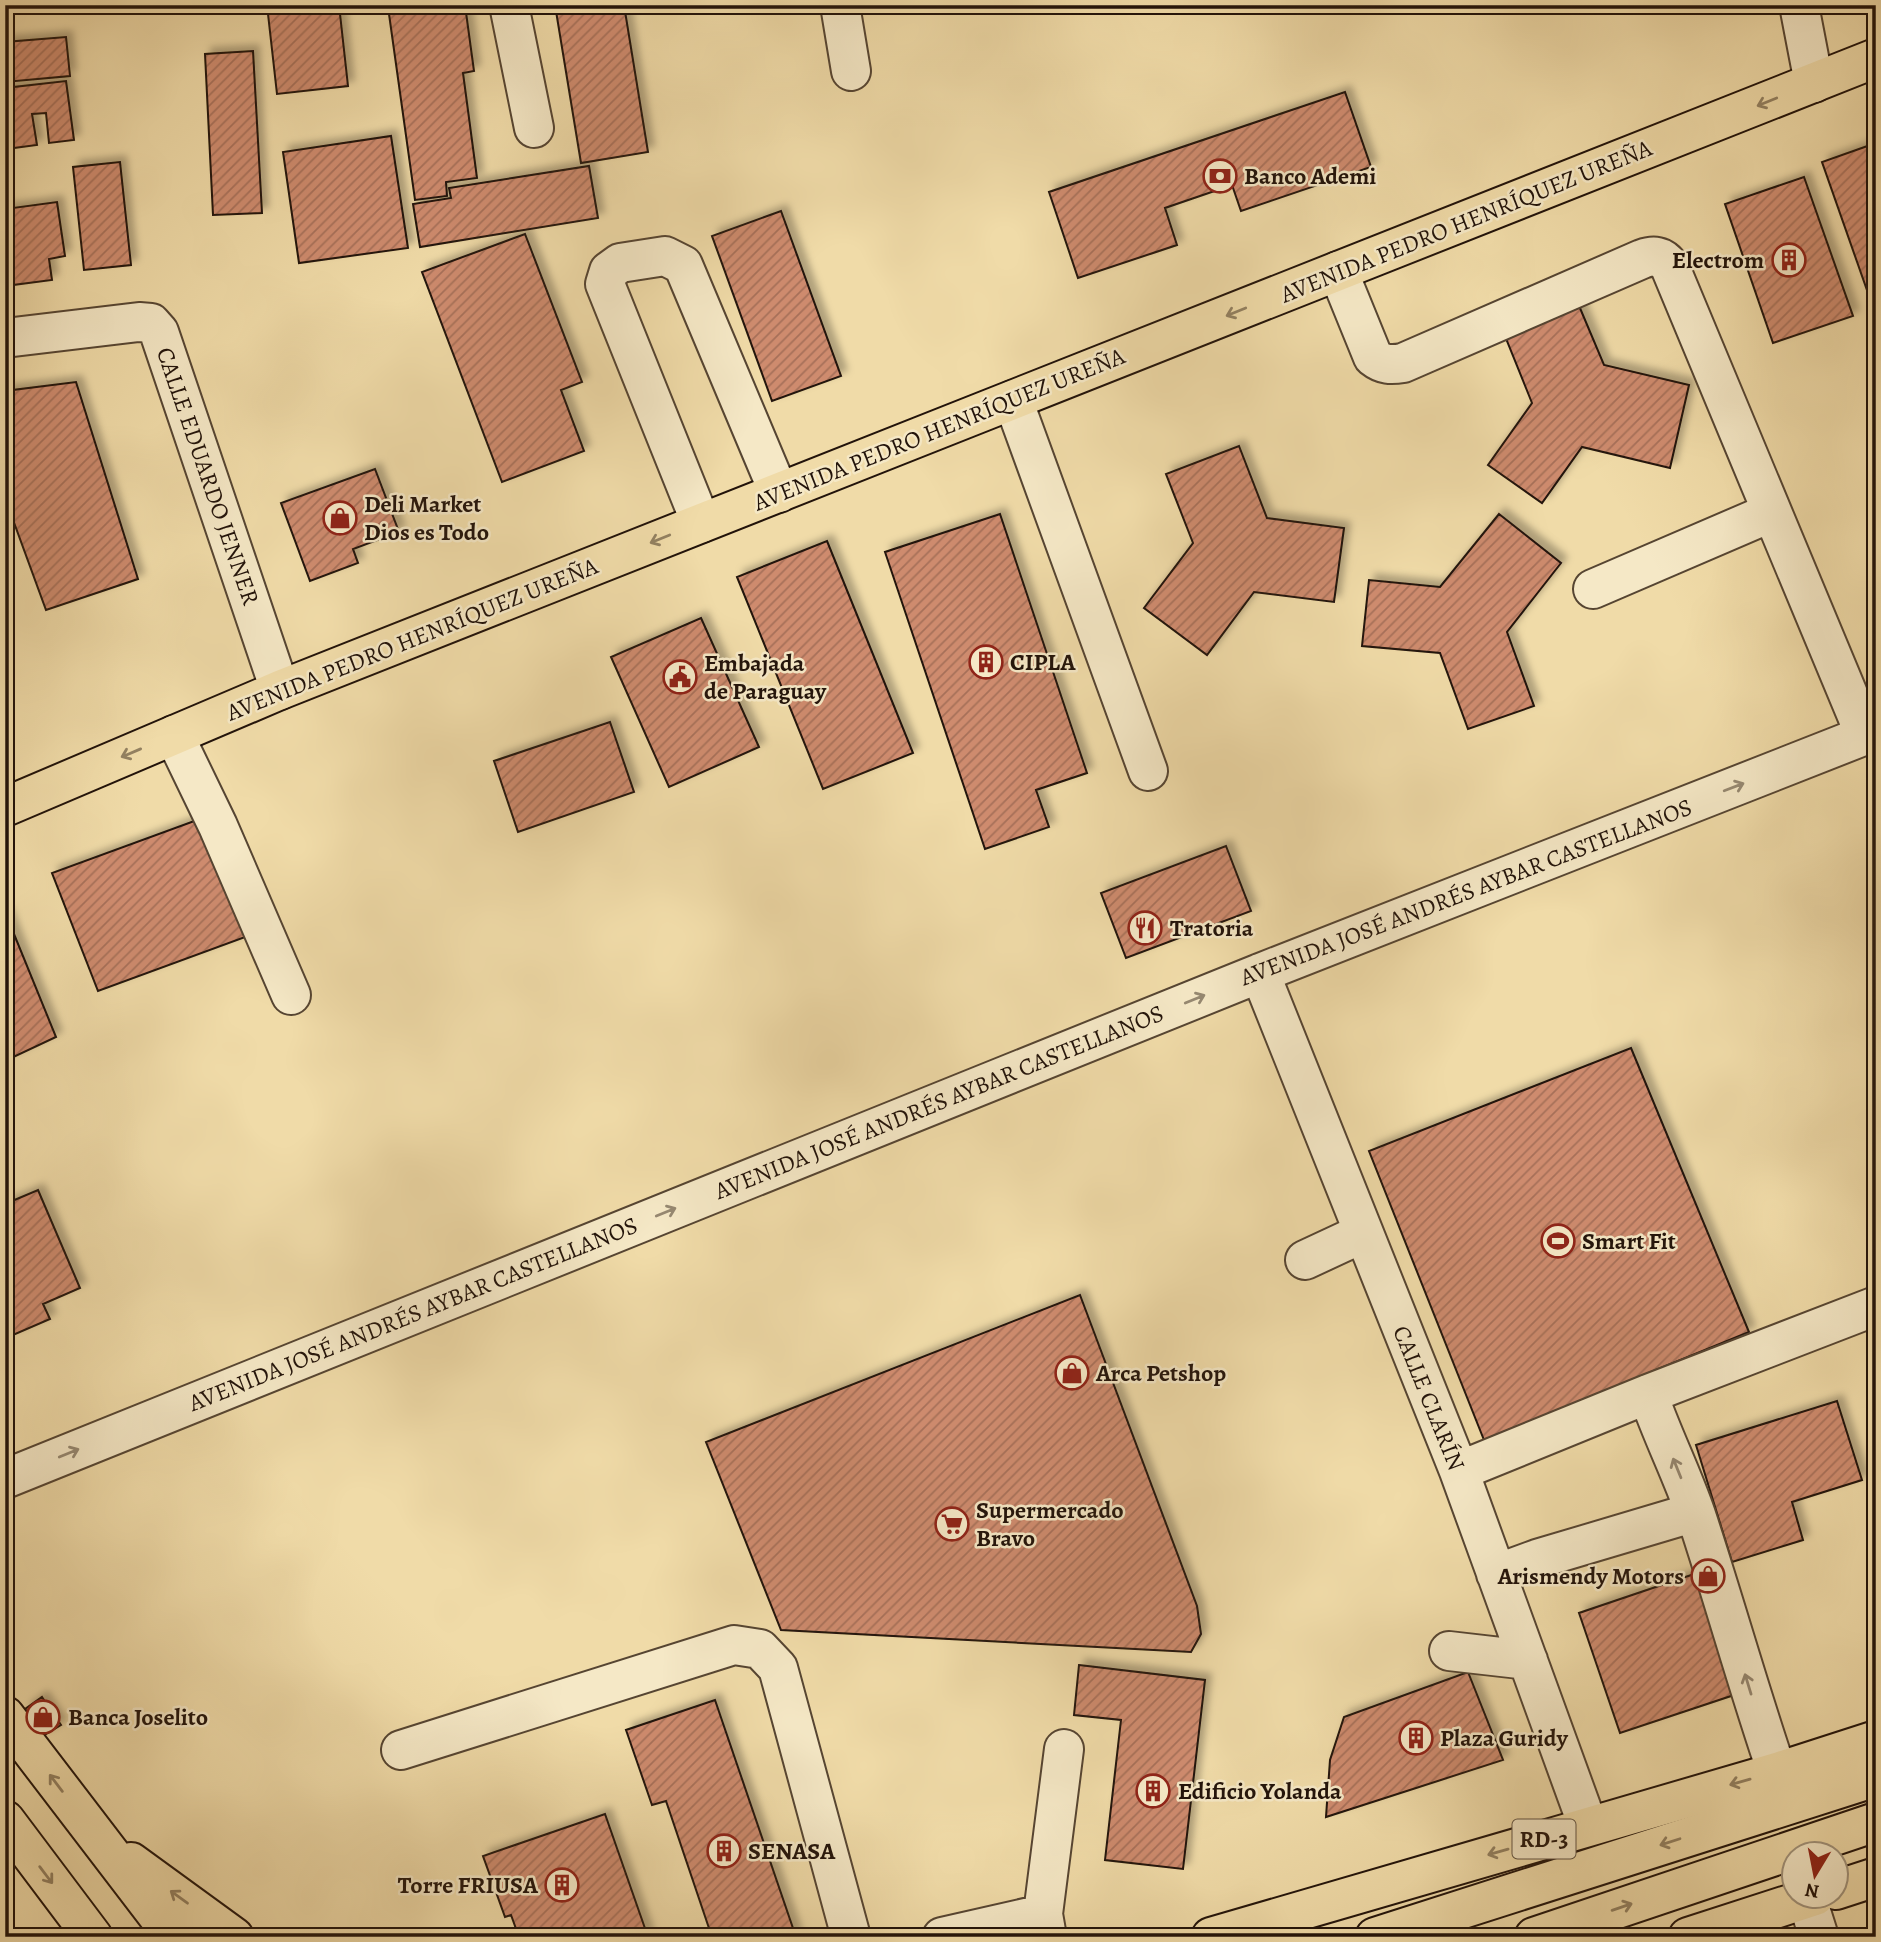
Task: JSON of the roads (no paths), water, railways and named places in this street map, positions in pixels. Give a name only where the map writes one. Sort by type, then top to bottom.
[{"type":"main road","name":"AVENIDA PEDRO HENRÍQUEZ UREÑA","points":[[5,807],[280,690],[1876,58]]},
{"type":"main road","points":[[5,1716],[174,1937]]},
{"type":"main road","name":"RD-3","points":[[1211,1937],[1777,1772],[1876,1740]]},
{"type":"main road","points":[[1805,1799],[1876,1765]]},
{"type":"main road","name":"RD-3","points":[[1375,1937],[1876,1777]]},
{"type":"main road","points":[[5,1820],[91,1935]]},
{"type":"main road","points":[[1824,1840],[1876,1822]]},
{"type":"main road","points":[[1835,1840],[1876,1835]]},
{"type":"main road","points":[[97,1838],[234,1937]]},
{"type":"main road","points":[[1534,1937],[1780,1855]]},
{"type":"main road","points":[[1850,1885],[1876,1877]]},
{"type":"main road","points":[[1688,1937],[1780,1908]]},
{"type":"street","points":[[509,5],[534,128]]},
{"type":"street","points":[[840,5],[851,71]]},
{"type":"street","points":[[1799,5],[1814,83]]},
{"type":"street","points":[[701,523],[605,284],[608,271],[620,263],[666,256],[683,265],[779,493]]},
{"type":"street","points":[[1338,271],[1373,357],[1388,365],[1404,363],[1642,259],[1656,256],[1664,260],[1670,267],[1772,512],[1870,733]]},
{"type":"street","name":"CALLE EDUARDO JENNER","points":[[5,338],[139,322],[150,323],[159,332],[280,690]]},
{"type":"street","points":[[1013,400],[1148,771]]},
{"type":"street","points":[[1593,589],[1772,512]]},
{"type":"street","name":"AVENIDA JOSÉ ANDRÉS AYBAR CASTELLANOS","points":[[5,1479],[1260,973],[1870,733]]},
{"type":"street","points":[[174,735],[218,826],[291,995]]},
{"type":"street","name":"CALLE CLARÍN","points":[[1260,973],[1459,1471],[1588,1826]]},
{"type":"street","points":[[1305,1260],[1363,1233]]},
{"type":"street","points":[[1459,1471],[1876,1306]]},
{"type":"street","points":[[1648,1394],[1695,1512],[1777,1772]]},
{"type":"street","points":[[1496,1574],[1537,1559],[1695,1512]]},
{"type":"street","points":[[401,1750],[734,1645],[760,1649],[778,1668],[851,1937]]},
{"type":"street","points":[[1449,1651],[1528,1660]]},
{"type":"street","points":[[942,1937],[1045,1925],[1064,1749]]},
{"type":"street","points":[[1819,1910],[1819,1937]]},
{"type":"place","name":"Banco Ademi","points":[[1220,176]]},
{"type":"place","name":"Electrom","points":[[1789,260]]},
{"type":"place","name":"Deli Market Dios es Todo","points":[[340,518]]},
{"type":"place","name":"CIPLA","points":[[986,662]]},
{"type":"place","name":"Embajada de Paraguay","points":[[680,677]]},
{"type":"place","name":"Tratoria","points":[[1145,928]]},
{"type":"place","name":"Smart Fit","points":[[1558,1241]]},
{"type":"place","name":"Arca Petshop","points":[[1072,1373]]},
{"type":"place","name":"Supermercado Bravo","points":[[952,1524]]},
{"type":"place","name":"Arismendy Motors","points":[[1708,1576]]},
{"type":"place","name":"Banca Joselito","points":[[43,1717]]},
{"type":"place","name":"Plaza Guridy","points":[[1416,1738]]},
{"type":"place","name":"Edificio Yolanda","points":[[1153,1791]]},
{"type":"place","name":"SENASA","points":[[724,1851]]},
{"type":"place","name":"Torre FRIUSA","points":[[562,1885]]}]
